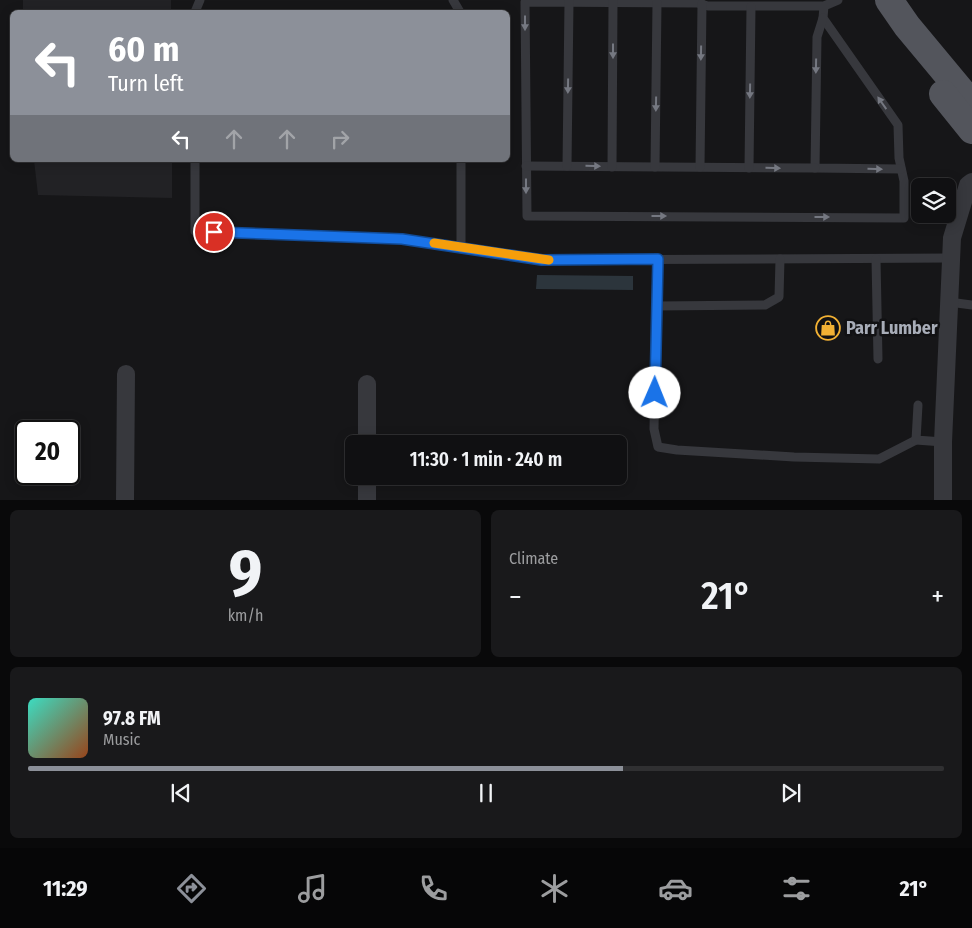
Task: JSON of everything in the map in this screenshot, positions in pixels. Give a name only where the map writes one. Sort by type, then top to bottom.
[{"type":"main road","points":[[889,0],[907,26],[972,104]]},
{"type":"main road","points":[[935,59],[961,70],[972,83]]},
{"type":"main road","points":[[935,59],[937,86],[972,130]]},
{"type":"street","points":[[943,500],[943,442],[952,238],[968,185],[972,182]]},
{"type":"street","points":[[125,500],[126,374]]},
{"type":"street","points":[[367,384],[367,435]]},
{"type":"street","points":[[367,485],[367,500]]},
{"type":"lane","points":[[823,18],[898,125],[898,158],[904,181],[904,218],[527,216],[525,2],[613,2],[751,7],[824,6],[838,0]]},
{"type":"lane","points":[[567,166],[569,2]]},
{"type":"lane","points":[[612,166],[613,2]]},
{"type":"lane","points":[[655,166],[657,3]]},
{"type":"lane","points":[[700,167],[702,4]]},
{"type":"lane","points":[[815,168],[817,37],[823,18],[824,6]]},
{"type":"lane","points":[[749,168],[751,7]]},
{"type":"lane","points":[[195,162],[195,231],[402,239],[542,260],[951,258]]},
{"type":"lane","points":[[461,162],[461,248]]},
{"type":"lane","points":[[526,166],[901,169]]},
{"type":"lane","points":[[876,258],[878,359]]},
{"type":"lane","points":[[658,259],[654,429],[658,447],[794,458],[880,459],[916,440],[943,442]]},
{"type":"lane","points":[[656,306],[765,305],[779,297],[780,259]]},
{"type":"lane","points":[[949,302],[972,305]]},
{"type":"lane","points":[[916,440],[918,405]]},
{"type":"shaded area","points":[[23,0],[171,0],[171,10],[23,10]]},
{"type":"shaded area","points":[[34,162],[172,162],[172,198],[38,195]]},
{"type":"shaded area","points":[[537,275],[633,276],[633,290],[536,289]]},
{"type":"slow traffic","points":[[434,243],[549,260]]},
{"type":"place","name":"Parr Lumber","points":[[828,328]]},
{"type":"route","points":[[214,232],[402,239],[542,260],[658,259],[655,393]]}]
